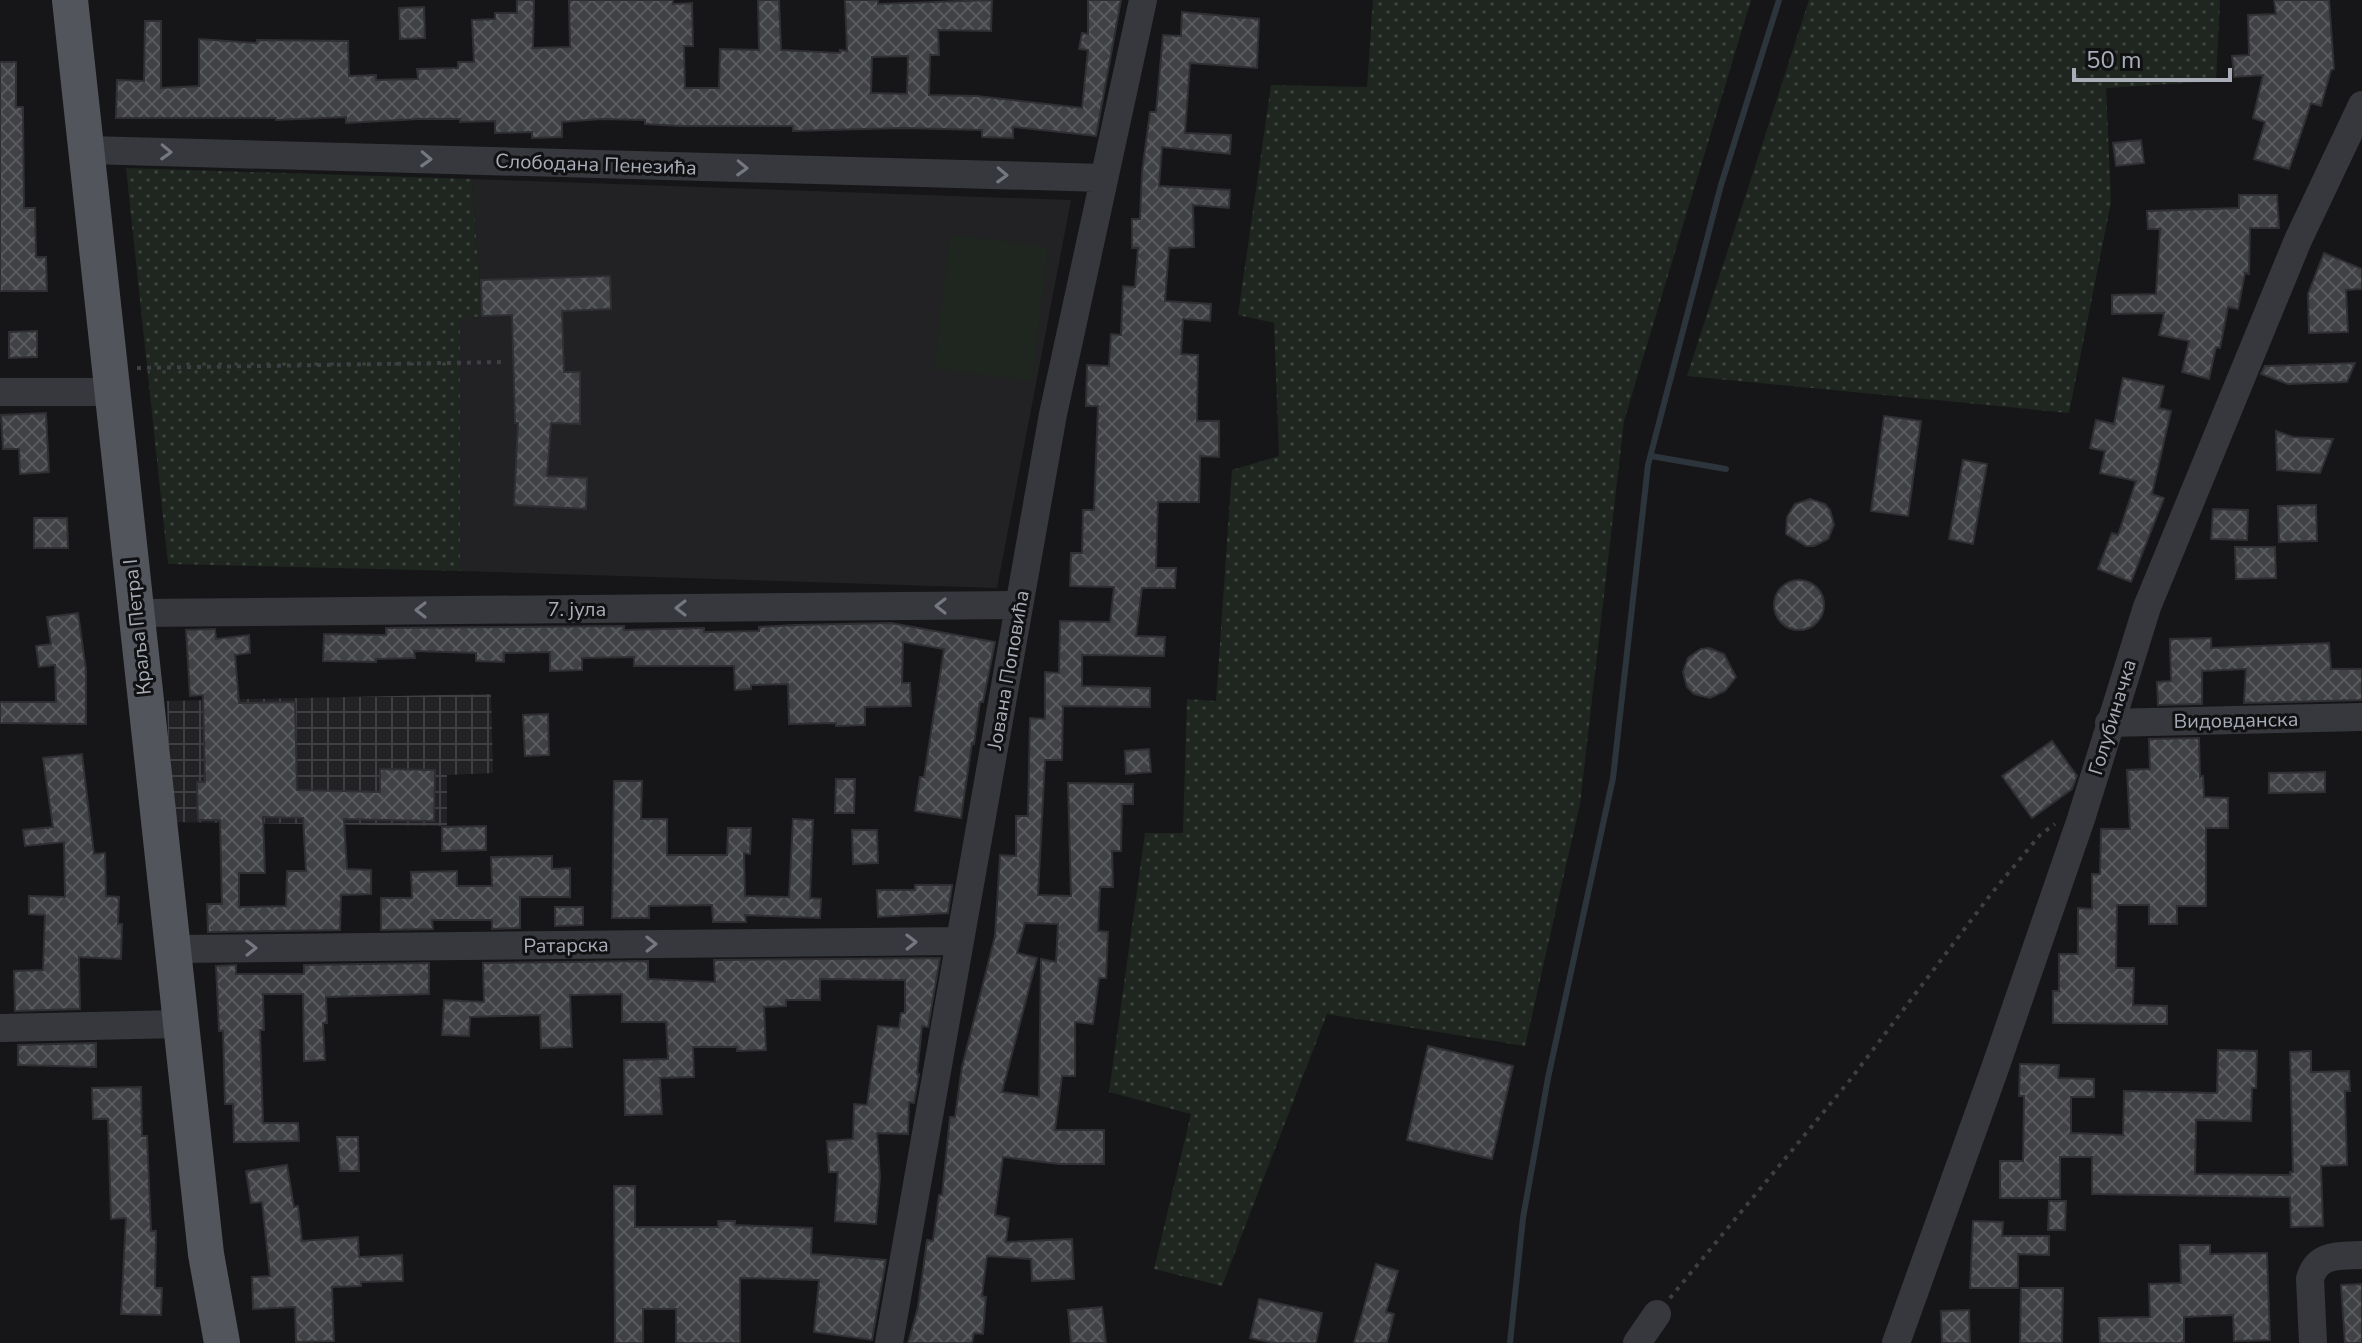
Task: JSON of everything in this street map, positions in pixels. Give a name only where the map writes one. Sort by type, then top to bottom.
[{"type":"main road","name":"Краља Петра I","points":[[70,0],[206,1254],[222,1343]]},
{"type":"main road","name":"Краља Петра I","points":[[204,1343],[206,1254]]},
{"type":"street","name":"Јована Поповића","points":[[889,1343],[1053,414],[1143,0]]},
{"type":"street","name":"Голубиначка","points":[[1896,1343],[2081,819],[2147,607],[2298,240],[2362,105]]},
{"type":"street","name":"Слободана Пенезића","points":[[88,150],[1104,178]]},
{"type":"street","points":[[0,392],[110,380]]},
{"type":"street","name":"7. јула","points":[[136,613],[1019,605]]},
{"type":"street","name":"Видовданска","points":[[2109,723],[2362,717]]},
{"type":"street","name":"Ратарска","points":[[173,949],[959,941]]},
{"type":"street","points":[[0,1028],[181,1024]]},
{"type":"street","points":[[2313,1343],[2310,1279],[2317,1263],[2333,1256],[2362,1255]]},
{"type":"street","points":[[1637,1343],[1657,1314]]},
{"type":"path","points":[[110,380],[506,362]]},
{"type":"path","points":[[1657,1314],[1850,1080],[2040,835],[2062,821],[2081,819]]},
{"type":"shaded area","points":[[1373,0],[1751,0],[1624,421],[1580,804],[1525,1046],[1327,1014],[1222,1286],[1154,1269],[1191,1114],[1109,1092],[1145,833],[1183,833],[1187,699],[1216,701],[1232,470],[1279,456],[1274,323],[1238,315],[1271,85],[1367,87]]},
{"type":"shaded area","points":[[1809,0],[2220,0],[2216,81],[2106,88],[2111,202],[2069,413],[1687,376]]},
{"type":"shaded area","points":[[126,168],[472,179],[482,316],[460,319],[460,571],[168,564]]},
{"type":"shaded area","points":[[472,179],[1071,200],[997,588],[460,571],[460,318],[482,315]]},
{"type":"shaded area","points":[[950,234],[1048,247],[1032,381],[934,369]]},
{"type":"shaded area","points":[[491,694],[493,773],[447,775],[447,826],[171,822],[167,701]]},
{"type":"building","points":[[517,0],[534,0],[533,48],[570,47],[569,0],[673,0],[673,4],[692,3],[693,46],[684,46],[685,88],[719,88],[720,49],[759,50],[758,0],[779,0],[781,50],[840,53],[840,50],[847,51],[845,0],[878,0],[878,4],[992,0],[991,31],[938,30],[939,55],[930,55],[929,95],[977,96],[1082,108],[1088,50],[1079,49],[1082,33],[1088,34],[1088,0],[1121,0],[1096,136],[1013,127],[1013,138],[982,137],[982,130],[902,128],[793,131],[793,126],[681,126],[645,124],[645,120],[601,119],[562,122],[562,137],[532,138],[532,132],[495,133],[495,121],[460,122],[460,119],[346,123],[346,117],[276,120],[116,118],[117,80],[144,81],[145,21],[161,21],[161,88],[199,86],[199,39],[257,43],[257,40],[348,41],[349,76],[376,75],[376,80],[418,79],[417,69],[458,68],[458,62],[474,62],[472,20],[495,19],[495,13],[517,13]],"holes":[[[908,56],[907,94],[871,93],[872,57]]]},
{"type":"building","points":[[2274,0],[2329,0],[2334,69],[2331,70],[2321,106],[2311,103],[2289,169],[2254,159],[2265,122],[2253,118],[2263,75],[2234,77],[2232,56],[2249,55],[2248,15],[2276,14]]},
{"type":"building","points":[[424,7],[425,38],[400,39],[399,8]]},
{"type":"building","points":[[1182,12],[1259,19],[1257,68],[1190,63],[1185,133],[1231,135],[1230,154],[1162,147],[1159,186],[1230,190],[1229,208],[1193,205],[1194,247],[1169,248],[1165,301],[1211,304],[1210,321],[1183,319],[1181,354],[1198,355],[1197,421],[1219,421],[1219,457],[1200,456],[1199,502],[1158,502],[1156,568],[1176,568],[1175,588],[1142,588],[1136,636],[1165,637],[1164,656],[1082,655],[1082,686],[1150,688],[1150,707],[1063,706],[1062,760],[1045,760],[1038,895],[1071,896],[1068,783],[1133,784],[1133,804],[1122,804],[1121,851],[1112,851],[1113,887],[1100,887],[1098,931],[1108,932],[1106,978],[1099,978],[1093,1024],[1075,1022],[1075,1076],[1062,1076],[1055,1130],[1104,1130],[1104,1164],[1059,1164],[1003,1157],[995,1215],[1009,1218],[1006,1242],[1072,1239],[1074,1279],[1032,1281],[1031,1259],[987,1256],[982,1296],[986,1297],[983,1334],[974,1333],[972,1343],[908,1343],[918,1307],[927,1240],[933,1241],[939,1195],[942,1195],[950,1117],[955,1117],[962,1067],[995,936],[1000,855],[1016,856],[1016,816],[1028,816],[1030,718],[1045,719],[1045,672],[1059,673],[1060,621],[1110,622],[1114,587],[1070,586],[1071,553],[1082,553],[1083,510],[1094,510],[1098,406],[1086,406],[1087,365],[1109,366],[1111,334],[1121,335],[1123,286],[1135,287],[1138,248],[1132,248],[1132,219],[1140,219],[1142,172],[1150,112],[1156,112],[1163,35],[1181,36]],"holes":[[[1025,923],[1058,924],[1056,962],[1041,959],[1039,1097],[1002,1092],[1037,958],[1017,953]]]},
{"type":"building","points":[[0,62],[16,62],[16,107],[23,107],[24,208],[35,208],[36,257],[46,257],[47,291],[0,291]]},
{"type":"building","points":[[2141,140],[2144,163],[2116,166],[2113,143]]},
{"type":"building","points":[[2239,195],[2277,195],[2279,228],[2250,228],[2249,274],[2245,273],[2238,309],[2228,307],[2220,348],[2216,347],[2209,379],[2182,372],[2189,341],[2159,335],[2164,313],[2112,314],[2112,295],[2156,294],[2160,229],[2148,229],[2147,211],[2239,208]]},
{"type":"building","points":[[2324,253],[2362,269],[2362,289],[2346,290],[2348,332],[2309,333],[2308,294]]},
{"type":"building","points":[[610,276],[611,309],[562,311],[564,372],[580,372],[580,424],[551,423],[547,476],[587,478],[586,509],[514,505],[518,423],[515,423],[512,315],[482,316],[481,280]]},
{"type":"building","points":[[37,331],[37,357],[9,358],[9,332]]},
{"type":"building","points":[[2355,363],[2347,382],[2288,384],[2261,374],[2265,366]]},
{"type":"building","points":[[2123,378],[2164,386],[2159,408],[2171,411],[2152,494],[2164,498],[2131,582],[2098,569],[2112,533],[2118,535],[2136,481],[2100,473],[2105,451],[2090,448],[2096,420],[2114,424]]},
{"type":"building","points":[[46,413],[49,472],[20,474],[19,449],[3,449],[1,415]]},
{"type":"building","points":[[1884,416],[1921,421],[1908,516],[1871,511]]},
{"type":"building","points":[[2276,431],[2293,437],[2333,439],[2320,473],[2277,470]]},
{"type":"building","points":[[1963,460],[1987,464],[1973,544],[1949,539]]},
{"type":"building","points":[[1810,499],[1825,504],[1834,525],[1828,539],[1814,546],[1806,546],[1786,534],[1787,517],[1795,504]]},
{"type":"building","points":[[2316,505],[2317,541],[2279,542],[2278,506]]},
{"type":"building","points":[[2213,509],[2248,510],[2247,540],[2211,539]]},
{"type":"building","points":[[34,518],[67,518],[68,548],[34,548]]},
{"type":"building","points":[[2235,547],[2275,547],[2276,578],[2236,579]]},
{"type":"building","points":[[1799,580],[1817,587],[1824,605],[1817,623],[1799,630],[1781,623],[1774,605],[1781,587]]},
{"type":"building","points":[[78,613],[86,670],[86,724],[0,723],[0,702],[56,702],[55,665],[39,667],[36,646],[51,644],[47,617]]},
{"type":"building","points":[[891,623],[995,642],[972,743],[961,818],[915,811],[920,777],[924,777],[944,649],[903,642],[902,683],[910,683],[911,706],[865,707],[865,725],[836,726],[836,723],[789,724],[788,684],[751,685],[751,689],[735,690],[734,666],[634,666],[634,657],[582,658],[582,670],[550,671],[550,652],[504,653],[504,662],[476,661],[476,653],[414,651],[415,658],[376,659],[376,662],[323,661],[324,634],[386,635],[386,628],[624,626],[624,630],[704,628],[704,632],[759,631],[759,627],[796,625]]},
{"type":"building","points":[[215,629],[216,639],[249,635],[250,653],[235,655],[239,703],[295,702],[297,790],[380,792],[380,769],[435,770],[434,821],[344,819],[347,869],[371,870],[371,894],[341,895],[340,930],[208,932],[207,904],[222,904],[220,820],[198,820],[197,782],[205,782],[203,695],[190,696],[186,630]],"holes":[[[263,817],[303,818],[306,871],[287,871],[286,906],[239,907],[239,873],[265,873]]]},
{"type":"building","points":[[2211,638],[2211,648],[2329,643],[2331,669],[2362,669],[2362,700],[2244,703],[2246,669],[2202,671],[2202,704],[2158,705],[2157,682],[2171,681],[2170,639]]},
{"type":"building","points":[[1709,648],[1724,654],[1736,677],[1725,691],[1710,698],[1694,694],[1687,687],[1683,672],[1688,658],[1701,649]]},
{"type":"building","points":[[548,714],[549,755],[525,756],[523,715]]},
{"type":"building","points":[[2199,738],[2204,797],[2228,798],[2228,828],[2206,828],[2206,906],[2177,906],[2177,924],[2149,924],[2149,905],[2117,905],[2116,968],[2134,968],[2133,1005],[2167,1006],[2167,1024],[2053,1023],[2053,991],[2059,991],[2059,954],[2078,954],[2078,908],[2092,909],[2092,874],[2100,874],[2101,829],[2130,829],[2127,770],[2150,769],[2149,739]]},
{"type":"building","points":[[2052,741],[2077,776],[2072,789],[2032,818],[2002,776]]},
{"type":"building","points":[[1149,749],[1151,772],[1126,774],[1125,751]]},
{"type":"building","points":[[82,754],[94,854],[105,853],[106,896],[119,897],[121,959],[79,957],[80,1009],[15,1011],[14,971],[43,970],[45,915],[29,914],[29,896],[65,897],[64,842],[25,846],[23,830],[53,827],[43,758]]},
{"type":"building","points":[[2325,772],[2325,792],[2269,793],[2269,773]]},
{"type":"building","points":[[836,779],[855,779],[854,813],[835,813]]},
{"type":"building","points":[[614,781],[642,781],[641,819],[667,819],[667,855],[727,855],[728,828],[751,828],[750,854],[744,853],[745,896],[789,897],[793,819],[813,820],[810,898],[821,899],[820,918],[745,915],[746,922],[713,922],[712,905],[649,906],[649,918],[612,918]]},
{"type":"building","points":[[486,826],[486,850],[442,851],[442,827]]},
{"type":"building","points":[[852,830],[877,830],[878,863],[853,864]]},
{"type":"building","points":[[552,856],[552,869],[570,868],[570,897],[520,897],[520,928],[492,929],[492,920],[432,920],[433,929],[381,930],[381,898],[412,898],[411,872],[457,871],[457,886],[492,886],[491,857]]},
{"type":"building","points":[[915,885],[952,885],[948,913],[878,917],[877,890],[915,890]]},
{"type":"building","points":[[555,907],[583,907],[583,925],[555,926]]},
{"type":"building","points":[[940,958],[928,1027],[922,1026],[919,1074],[914,1103],[909,1102],[908,1134],[877,1133],[880,1177],[876,1224],[835,1221],[838,1172],[829,1172],[827,1141],[853,1139],[854,1104],[867,1105],[878,1026],[899,1028],[901,1013],[905,1013],[905,980],[820,979],[820,1000],[786,1000],[786,1006],[764,1007],[766,1050],[693,1047],[694,1077],[660,1078],[662,1114],[625,1115],[624,1060],[668,1059],[666,1022],[622,1022],[622,994],[570,995],[572,1047],[541,1048],[540,1015],[470,1017],[469,1036],[442,1035],[444,1000],[484,1002],[483,963],[648,961],[648,979],[715,982],[714,960]]},
{"type":"building","points":[[429,963],[429,994],[326,997],[327,1023],[323,1023],[325,1060],[304,1061],[303,994],[263,994],[264,1030],[260,1030],[263,1123],[298,1123],[299,1141],[234,1142],[233,1104],[225,1104],[223,1031],[219,1031],[216,966],[236,965],[236,974],[304,974],[304,965]]},
{"type":"building","points":[[96,1043],[96,1067],[18,1065],[18,1045]]},
{"type":"building","points":[[1428,1046],[1513,1066],[1492,1159],[1407,1140]]},
{"type":"building","points":[[2218,1050],[2257,1051],[2251,1121],[2196,1120],[2195,1174],[2290,1175],[2293,1172],[2290,1052],[2311,1051],[2311,1072],[2349,1071],[2350,1091],[2345,1091],[2347,1165],[2321,1166],[2323,1226],[2291,1227],[2290,1197],[2092,1194],[2092,1157],[2060,1157],[2060,1198],[2000,1198],[2000,1161],[2023,1161],[2024,1096],[2019,1096],[2020,1064],[2059,1065],[2058,1078],[2094,1079],[2094,1097],[2071,1097],[2071,1133],[2123,1135],[2124,1091],[2217,1093]]},
{"type":"building","points":[[141,1087],[142,1136],[147,1136],[151,1231],[156,1231],[155,1288],[162,1288],[161,1315],[121,1314],[126,1218],[111,1219],[108,1119],[93,1119],[92,1088]]},
{"type":"building","points":[[337,1137],[358,1137],[359,1171],[340,1171]]},
{"type":"building","points":[[287,1165],[294,1207],[298,1206],[302,1241],[358,1237],[359,1257],[402,1255],[403,1281],[361,1282],[361,1286],[332,1287],[334,1341],[296,1342],[295,1307],[253,1309],[252,1277],[270,1276],[262,1202],[251,1203],[246,1171]]},
{"type":"building","points":[[614,1186],[635,1186],[635,1227],[718,1227],[718,1221],[735,1221],[735,1225],[812,1228],[811,1254],[886,1260],[872,1340],[814,1332],[819,1280],[740,1278],[740,1343],[676,1343],[676,1309],[643,1309],[643,1343],[615,1343]]},
{"type":"building","points":[[2049,1201],[2066,1201],[2065,1230],[2048,1230]]},
{"type":"building","points":[[1973,1221],[2003,1222],[2002,1236],[2049,1236],[2049,1255],[2018,1254],[2018,1288],[1970,1288]]},
{"type":"building","points":[[2180,1245],[2210,1245],[2210,1254],[2267,1253],[2270,1340],[2234,1341],[2233,1315],[2184,1317],[2184,1343],[2100,1343],[2099,1318],[2150,1317],[2149,1284],[2181,1283]]},
{"type":"building","points":[[1376,1264],[1398,1271],[1386,1312],[1394,1314],[1387,1343],[1354,1343]]},
{"type":"building","points":[[2362,1284],[2362,1343],[2345,1343],[2341,1285]]},
{"type":"building","points":[[2021,1288],[2063,1288],[2062,1343],[2020,1343]]},
{"type":"building","points":[[1259,1299],[1322,1313],[1316,1343],[1274,1343],[1250,1338]]},
{"type":"building","points":[[1102,1307],[1106,1343],[1071,1343],[1068,1310]]},
{"type":"building","points":[[1969,1310],[1970,1343],[1942,1343],[1941,1311]]},
{"type":"waterway","points":[[1510,1343],[1523,1218],[1548,1078],[1613,778],[1648,465],[1721,185],[1779,0]]},
{"type":"waterway","points":[[1651,456],[1726,469]]}]
